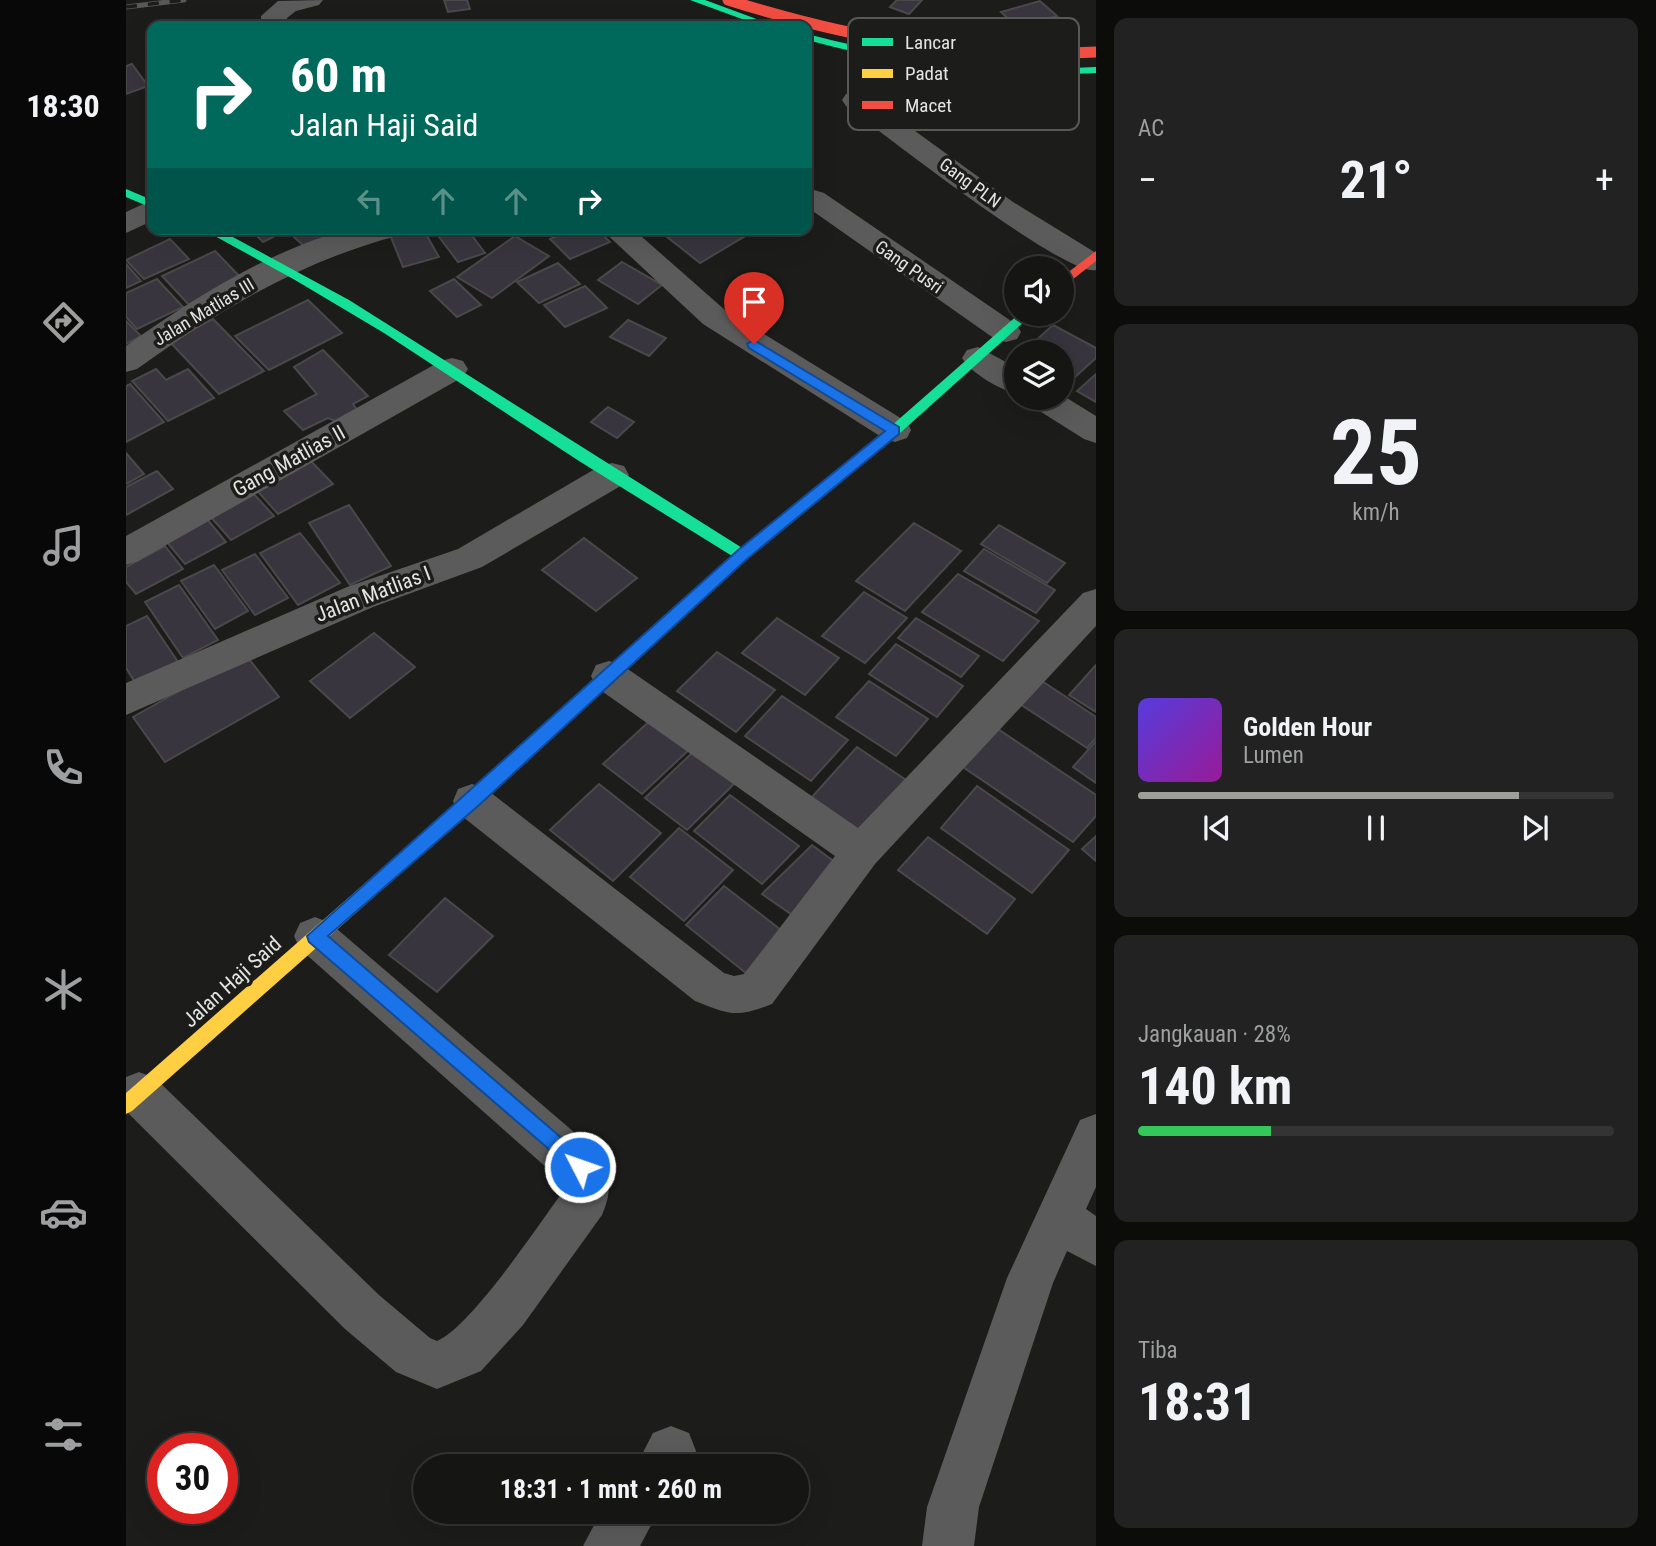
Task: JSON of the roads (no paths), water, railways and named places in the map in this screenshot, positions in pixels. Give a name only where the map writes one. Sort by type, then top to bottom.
[{"type":"street","points":[[274,21],[274,16],[287,6],[310,0]]},
{"type":"street","points":[[695,0],[759,21]]},
{"type":"street","points":[[728,0],[799,21]]},
{"type":"street","points":[[765,0],[848,21]]},
{"type":"street","points":[[812,25],[848,35]]},
{"type":"street","points":[[812,38],[848,47]]},
{"type":"street","points":[[1079,85],[1088,87]]},
{"type":"street","name":"Gang PLN","points":[[896,130],[1003,208],[1092,258]]},
{"type":"street","points":[[126,193],[147,204]]},
{"type":"street","name":"Gang Pusri","points":[[814,199],[1004,315]]},
{"type":"street","points":[[126,224],[147,209]]},
{"type":"street","points":[[220,235],[283,265],[452,369],[612,475],[742,555]]},
{"type":"street","name":"Jalan Matlias III","points":[[126,361],[156,339],[283,265],[370,235]]},
{"type":"street","points":[[622,235],[714,317],[895,430]]},
{"type":"street","points":[[1074,274],[1092,258]]},
{"type":"street","name":"Jalan Haji Said","points":[[132,1099],[472,801],[742,555],[895,430],[1014,326]]},
{"type":"street","points":[[978,359],[1004,375]]},
{"type":"street","name":"Gang Matlias II","points":[[126,552],[452,369]]},
{"type":"street","points":[[1062,410],[1096,431]]},
{"type":"street","name":"Jalan Matlias I","points":[[126,700],[359,597],[470,558],[514,535],[612,475]]},
{"type":"street","points":[[472,801],[710,987],[734,996],[757,990],[861,852],[1096,603]]},
{"type":"street","points":[[609,676],[861,852]]},
{"type":"street","points":[[132,1099],[362,1312],[413,1355],[437,1365],[464,1354],[506,1308],[586,1199],[589,1181],[580,1167],[315,936]]},
{"type":"street","points":[[948,1546],[953,1507],[1031,1278],[1077,1231],[1096,1136]]},
{"type":"street","points":[[610,1546],[624,1524]]},
{"type":"railway","points":[[126,7],[184,0]]}]
